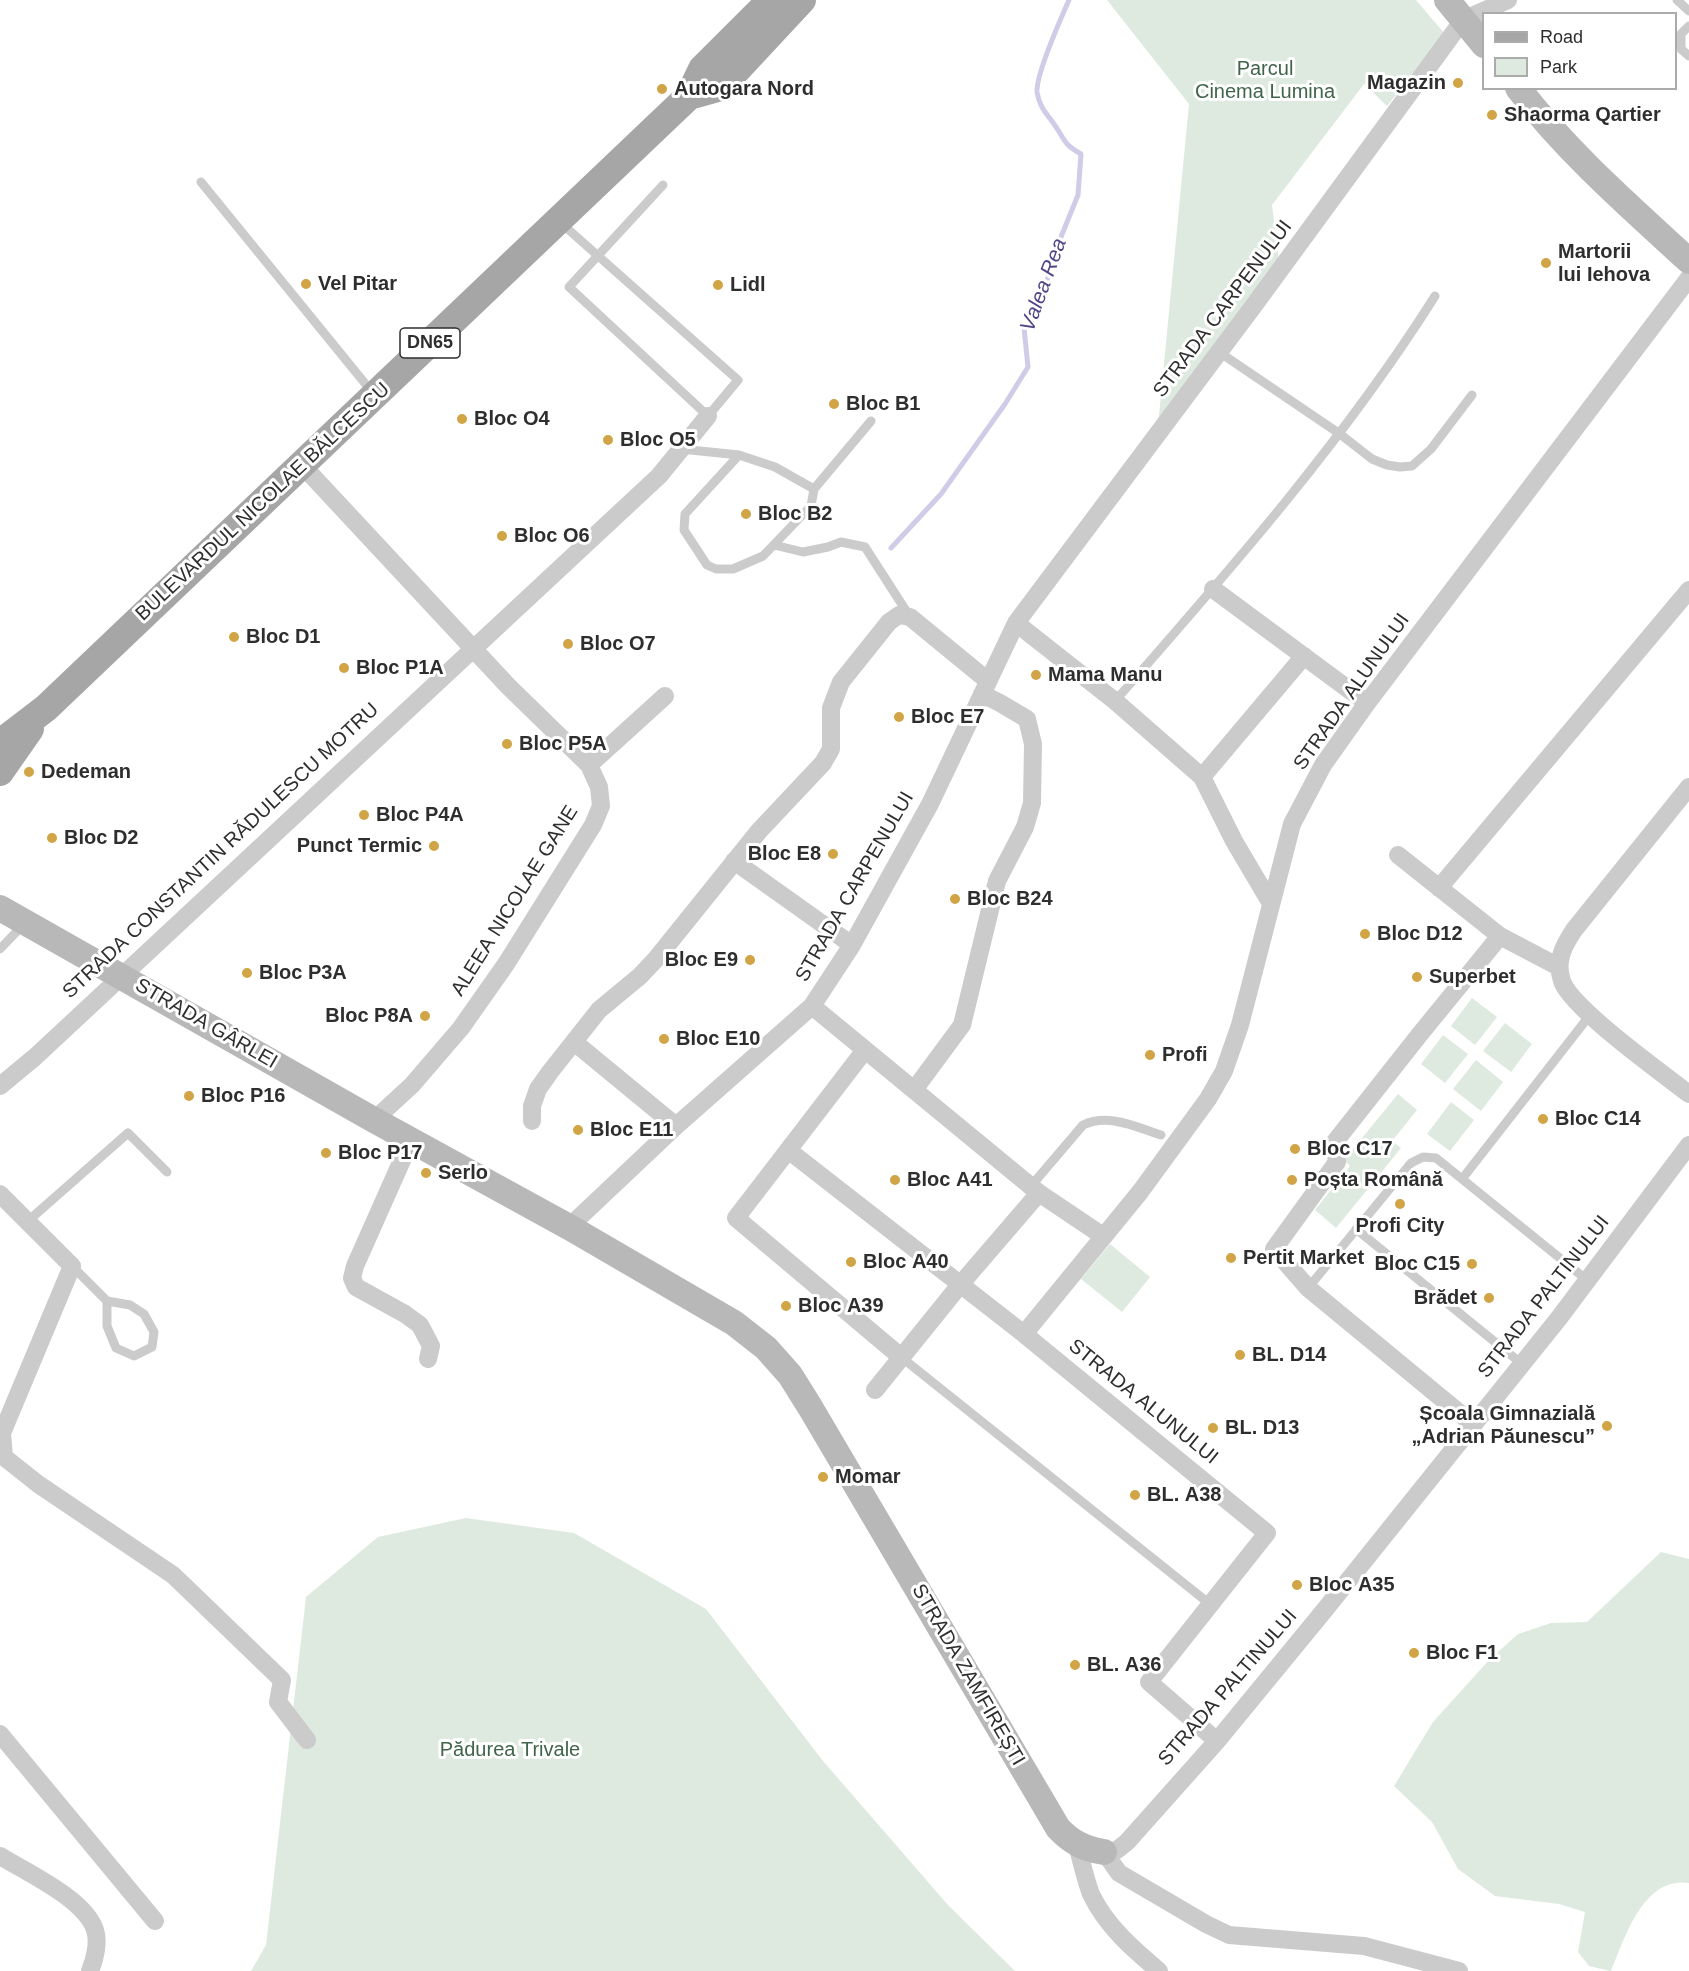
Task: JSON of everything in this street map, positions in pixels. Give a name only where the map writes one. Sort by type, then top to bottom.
[{"type":"main road","name":"BULEVARDUL NICOLAE BĂLCESCU","points":[[0,743],[46,708],[303,466],[689,96],[702,69],[771,0]]},
{"type":"main road","name":"BULEVARDUL NICOLAE BĂLCESCU","points":[[689,96],[721,87],[802,0]]},
{"type":"main road","name":"BULEVARDUL NICOLAE BĂLCESCU","points":[[0,772],[46,708]]},
{"type":"street","points":[[1482,43],[1455,10],[1508,0]]},
{"type":"street","name":"STRADA CARPENULUI","points":[[569,1227],[676,1126],[812,1006],[852,945],[930,804],[1016,624],[1219,352],[1455,10]]},
{"type":"street","points":[[1520,90],[1541,118],[1586,167],[1689,261]]},
{"type":"street","name":"STRADA ALUNULUI","points":[[1024,1334],[1140,1192],[1208,1099],[1224,1071],[1240,1025],[1292,824],[1323,765],[1367,703],[1689,278]]},
{"type":"street","name":"STRADA CONSTANTIN RĂDULESCU MOTRU","points":[[0,1086],[35,1057],[659,476],[708,416]]},
{"type":"street","points":[[303,466],[472,648]]},
{"type":"street","points":[[1213,589],[1367,703]]},
{"type":"street","points":[[1439,888],[1689,590]]},
{"type":"street","points":[[532,1121],[532,1106],[538,1089],[599,1010],[640,976],[656,959],[759,831],[823,764],[831,749],[831,708],[842,682],[889,622],[899,615],[910,617],[985,687],[1027,719],[1033,744],[1032,803],[1025,827],[997,881],[962,1025],[914,1090]]},
{"type":"street","points":[[1016,624],[1115,701],[1202,777],[1234,841],[1270,902]]},
{"type":"street","name":"ALEEA NICOLAE GANE","points":[[374,1120],[412,1085],[461,1028],[506,964],[593,825],[601,806],[599,787],[589,765],[472,648]]},
{"type":"street","points":[[1202,777],[1304,656]]},
{"type":"street","points":[[589,765],[665,696]]},
{"type":"street","points":[[1689,787],[1574,930],[1562,948],[1559,968],[1562,981],[1570,996],[1689,1094]]},
{"type":"street","points":[[1398,855],[1500,936],[1559,968]]},
{"type":"street","points":[[735,861],[852,945]]},
{"type":"street","name":"STRADA GÂRLEI","points":[[0,908],[374,1120],[569,1227]]},
{"type":"street","points":[[1474,1425],[1308,1288],[1274,1249],[1337,1162],[1334,1143],[1419,1034],[1500,936]]},
{"type":"street","points":[[812,1006],[1035,1189],[1102,1236]]},
{"type":"street","points":[[574,1042],[676,1126]]},
{"type":"street","points":[[865,1050],[736,1218],[901,1358]]},
{"type":"street","points":[[411,1140],[355,1266],[352,1278],[356,1287],[405,1314],[420,1325],[431,1346],[428,1359]]},
{"type":"street","name":"STRADA PALTINULUI","points":[[1104,1852],[1117,1850],[1126,1842],[1217,1741],[1474,1425],[1689,1145]]},
{"type":"street","name":"STRADA ALUNULUI","points":[[788,1150],[959,1286],[1024,1334],[1267,1533],[1149,1682],[1217,1741]]},
{"type":"street","points":[[875,1390],[1035,1189]]},
{"type":"street","points":[[0,1194],[72,1266],[1,1432],[4,1457],[38,1484],[173,1575],[282,1680],[278,1702],[307,1740]]},
{"type":"street","name":"STRADA ZAMFIREȘTI","points":[[569,1227],[734,1323],[766,1348],[790,1375],[1058,1828],[1067,1838],[1077,1844],[1090,1850],[1104,1852]]},
{"type":"street","points":[[0,1734],[155,1921]]},
{"type":"street","points":[[1077,1844],[1091,1893],[1104,1916],[1127,1944],[1159,1971]]},
{"type":"street","points":[[1104,1852],[1119,1873],[1229,1935],[1364,1946],[1459,1971]]},
{"type":"street","points":[[0,1856],[64,1896],[85,1912],[95,1930],[95,1959],[90,1971]]},
{"type":"lane","points":[[1677,0],[1689,11]]},
{"type":"lane","points":[[1689,26],[1681,34],[1681,49],[1689,56]]},
{"type":"lane","points":[[201,182],[375,396]]},
{"type":"lane","points":[[558,220],[600,255],[738,380],[708,416],[569,287],[600,255],[663,185]]},
{"type":"lane","points":[[1115,701],[1213,589],[1340,434],[1435,296]]},
{"type":"lane","points":[[1219,352],[1340,434],[1372,459],[1387,465],[1412,466],[1431,449],[1472,395]]},
{"type":"lane","points":[[739,455],[686,514],[684,530],[707,565],[716,569],[734,569],[763,555],[774,545],[811,506],[814,489],[871,421]]},
{"type":"lane","points":[[681,449],[739,455],[775,467],[814,489]]},
{"type":"lane","points":[[774,545],[803,552],[841,542],[865,547],[910,617]]},
{"type":"lane","points":[[0,949],[26,922]]},
{"type":"lane","points":[[1462,1179],[1590,1014]]},
{"type":"lane","points":[[1035,1189],[1083,1125],[1093,1120],[1119,1121],[1161,1135]]},
{"type":"lane","points":[[28,1221],[128,1133],[167,1172]]},
{"type":"lane","points":[[1308,1288],[1411,1162],[1423,1156],[1436,1158],[1587,1280]]},
{"type":"lane","points":[[1356,1229],[1522,1364]]},
{"type":"lane","points":[[72,1266],[107,1301],[130,1305],[144,1314],[154,1332],[152,1347],[134,1356],[116,1348],[107,1326],[107,1301]]},
{"type":"lane","points":[[901,1358],[1211,1605]]},
{"type":"green space","name":"Parcul Cinema Lumina","points":[[1107,0],[1416,0],[1445,34],[1387,106],[1364,84],[1272,205],[1279,260],[1158,426],[1189,104]]},
{"type":"green space","points":[[1472,998],[1497,1017],[1475,1045],[1451,1026]]},
{"type":"green space","points":[[1505,1023],[1532,1044],[1511,1072],[1483,1051]]},
{"type":"green space","points":[[1443,1035],[1468,1054],[1445,1083],[1421,1064]]},
{"type":"green space","points":[[1476,1060],[1503,1082],[1481,1111],[1453,1089]]},
{"type":"green space","points":[[1398,1094],[1417,1110],[1392,1141],[1401,1148],[1336,1228],[1315,1210],[1350,1166],[1344,1160]]},
{"type":"green space","points":[[1451,1102],[1474,1120],[1450,1151],[1427,1134]]},
{"type":"green space","points":[[1110,1244],[1150,1277],[1122,1312],[1081,1279]]},
{"type":"green space","name":"Pădurea Trivale","points":[[466,1518],[574,1533],[706,1609],[823,1761],[948,1905],[1015,1971],[251,1971],[266,1945],[306,1597],[378,1537]]},
{"type":"green space","points":[[1661,1552],[1689,1559],[1689,1883],[1673,1883],[1659,1889],[1648,1899],[1630,1927],[1610,1971],[1589,1966],[1578,1952],[1585,1912],[1559,1904],[1495,1896],[1458,1869],[1432,1822],[1394,1786],[1433,1722],[1490,1659],[1518,1634],[1551,1623],[1587,1622]]},
{"type":"waterway","name":"Valea Rea","points":[[891,548],[941,494],[1005,404],[1028,367],[1024,328],[1042,304],[1052,259],[1078,195],[1081,154],[1065,141],[1043,109],[1037,92],[1045,60],[1069,0]]},
{"type":"place","name":"Magazin","points":[[1458,83]]},
{"type":"place","name":"Autogara Nord","points":[[662,89]]},
{"type":"place","name":"Shaorma Qartier","points":[[1492,115]]},
{"type":"place","name":"Martorii lui Iehova","points":[[1546,263]]},
{"type":"place","name":"Vel Pitar","points":[[306,284]]},
{"type":"place","name":"Lidl","points":[[718,285]]},
{"type":"place","name":"Bloc B1","points":[[834,404]]},
{"type":"place","name":"Bloc O4","points":[[462,419]]},
{"type":"place","name":"Bloc O5","points":[[608,440]]},
{"type":"place","name":"Bloc B2","points":[[746,514]]},
{"type":"place","name":"Bloc O6","points":[[502,536]]},
{"type":"place","name":"Bloc D1","points":[[234,637]]},
{"type":"place","name":"Bloc O7","points":[[568,644]]},
{"type":"place","name":"Bloc P1A","points":[[344,668]]},
{"type":"place","name":"Mama Manu","points":[[1036,675]]},
{"type":"place","name":"Bloc E7","points":[[899,717]]},
{"type":"place","name":"Bloc P5A","points":[[507,744]]},
{"type":"place","name":"Dedeman","points":[[29,772]]},
{"type":"place","name":"Bloc P4A","points":[[364,815]]},
{"type":"place","name":"Bloc D2","points":[[52,838]]},
{"type":"place","name":"Punct Termic","points":[[434,846]]},
{"type":"place","name":"Bloc E8","points":[[833,854]]},
{"type":"place","name":"Bloc B24","points":[[955,899]]},
{"type":"place","name":"Bloc D12","points":[[1365,934]]},
{"type":"place","name":"Bloc E9","points":[[750,960]]},
{"type":"place","name":"Bloc P3A","points":[[247,973]]},
{"type":"place","name":"Superbet","points":[[1417,977]]},
{"type":"place","name":"Bloc P8A","points":[[425,1016]]},
{"type":"place","name":"Bloc E10","points":[[664,1039]]},
{"type":"place","name":"Profi","points":[[1150,1055]]},
{"type":"place","name":"Bloc P16","points":[[189,1096]]},
{"type":"place","name":"Bloc C14","points":[[1543,1119]]},
{"type":"place","name":"Bloc E11","points":[[578,1130]]},
{"type":"place","name":"Bloc C17","points":[[1295,1149]]},
{"type":"place","name":"Bloc P17","points":[[326,1153]]},
{"type":"place","name":"Serlo","points":[[426,1173]]},
{"type":"place","name":"Bloc A41","points":[[895,1180]]},
{"type":"place","name":"Poșta Română","points":[[1292,1180]]},
{"type":"place","name":"Profi City","points":[[1400,1204]]},
{"type":"place","name":"Pertit Market","points":[[1231,1258]]},
{"type":"place","name":"Bloc A40","points":[[851,1262]]},
{"type":"place","name":"Bloc C15","points":[[1472,1264]]},
{"type":"place","name":"Brădet","points":[[1489,1298]]},
{"type":"place","name":"Bloc A39","points":[[786,1306]]},
{"type":"place","name":"BL. D14","points":[[1240,1355]]},
{"type":"place","name":"Școala Gimnazială „Adrian Păunescu”","points":[[1607,1426]]},
{"type":"place","name":"BL. D13","points":[[1213,1428]]},
{"type":"place","name":"Momar","points":[[823,1477]]},
{"type":"place","name":"BL. A38","points":[[1135,1495]]},
{"type":"place","name":"Bloc A35","points":[[1297,1585]]},
{"type":"place","name":"Bloc F1","points":[[1414,1653]]},
{"type":"place","name":"BL. A36","points":[[1075,1665]]}]
